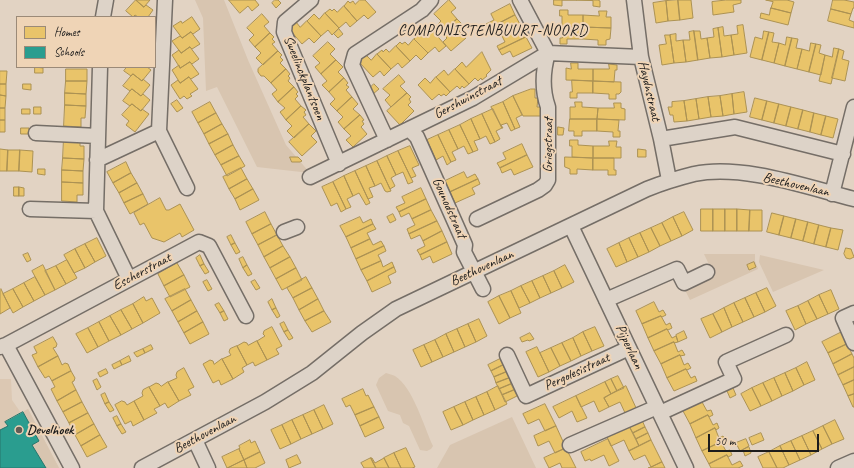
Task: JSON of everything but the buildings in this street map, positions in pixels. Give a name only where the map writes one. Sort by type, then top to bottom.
[{"type":"street","points":[[103,16],[106,0]]},
{"type":"street","points":[[165,0],[159,131],[187,188]]},
{"type":"street","name":"Sweelinckplantsoen","points":[[311,0],[285,22],[284,32],[339,164]]},
{"type":"street","points":[[387,140],[352,65],[355,54],[422,10],[431,0]]},
{"type":"street","points":[[520,0],[548,53],[641,57]]},
{"type":"street","name":"Haydnstraat","points":[[634,0],[641,57],[661,139],[669,180]]},
{"type":"street","name":"Gershwinstraat","points":[[310,177],[473,98],[548,53]]},
{"type":"street","name":"Griegstraat","points":[[477,219],[538,190],[545,185],[548,180],[548,106],[544,96],[545,63],[548,53]]},
{"type":"street","points":[[100,68],[96,211],[129,279]]},
{"type":"street","points":[[832,194],[854,107]]},
{"type":"street","points":[[661,139],[735,127],[843,154]]},
{"type":"street","name":"Gounodstraat","points":[[409,129],[417,137],[465,245],[464,252],[483,289]]},
{"type":"street","points":[[97,160],[159,131]]},
{"type":"street","points":[[36,133],[98,136]]},
{"type":"street","name":"Beethovenlaan","points":[[142,468],[265,402],[312,373],[362,333],[396,309],[647,189],[669,180],[695,174],[722,172],[748,174],[854,199]]},
{"type":"street","points":[[30,209],[96,211]]},
{"type":"street","name":"Pijperlaan","points":[[571,226],[686,468]]},
{"type":"street","points":[[284,232],[297,227]]},
{"type":"street","name":"Escherstraat","points":[[3,346],[199,242],[209,246],[246,316]]},
{"type":"street","points":[[606,300],[677,269],[684,283],[707,272]]},
{"type":"street","points":[[854,313],[843,318],[854,343]]},
{"type":"street","points":[[570,446],[734,378],[726,362],[786,335]]},
{"type":"street","points":[[3,346],[72,468]]},
{"type":"street","name":"Pergolesistraat","points":[[507,355],[526,396],[629,348]]},
{"type":"street","points":[[195,440],[208,468]]},
{"type":"street","points":[[838,468],[854,461]]},
{"type":"shaded area","points":[[195,0],[224,0],[248,60],[286,145],[310,173],[257,167],[217,87],[206,91],[203,18]]},
{"type":"shaded area","points":[[704,254],[755,254],[755,261],[758,269],[690,300],[685,290],[714,275]]},
{"type":"shaded area","points":[[760,255],[824,270],[773,292],[759,262]]},
{"type":"shaded area","points":[[386,373],[395,376],[401,381],[413,398],[433,446],[431,449],[427,451],[420,450],[409,426],[403,423],[400,415],[388,411],[376,385],[379,378]]},
{"type":"shaded area","name":"Develhoek","points":[[0,379],[11,379],[12,400],[21,413],[28,409],[59,468],[0,468]]},
{"type":"shaded area","points":[[28,409],[59,468],[46,468],[32,445],[39,441],[23,412]]},
{"type":"shaded area","points":[[512,417],[536,468],[437,468],[450,445]]},
{"type":"place","name":"Develhoek","points":[[19,430]]},
{"type":"district","name":"COMPONISTENBUURT-NOORD","points":[[493,31]]}]
